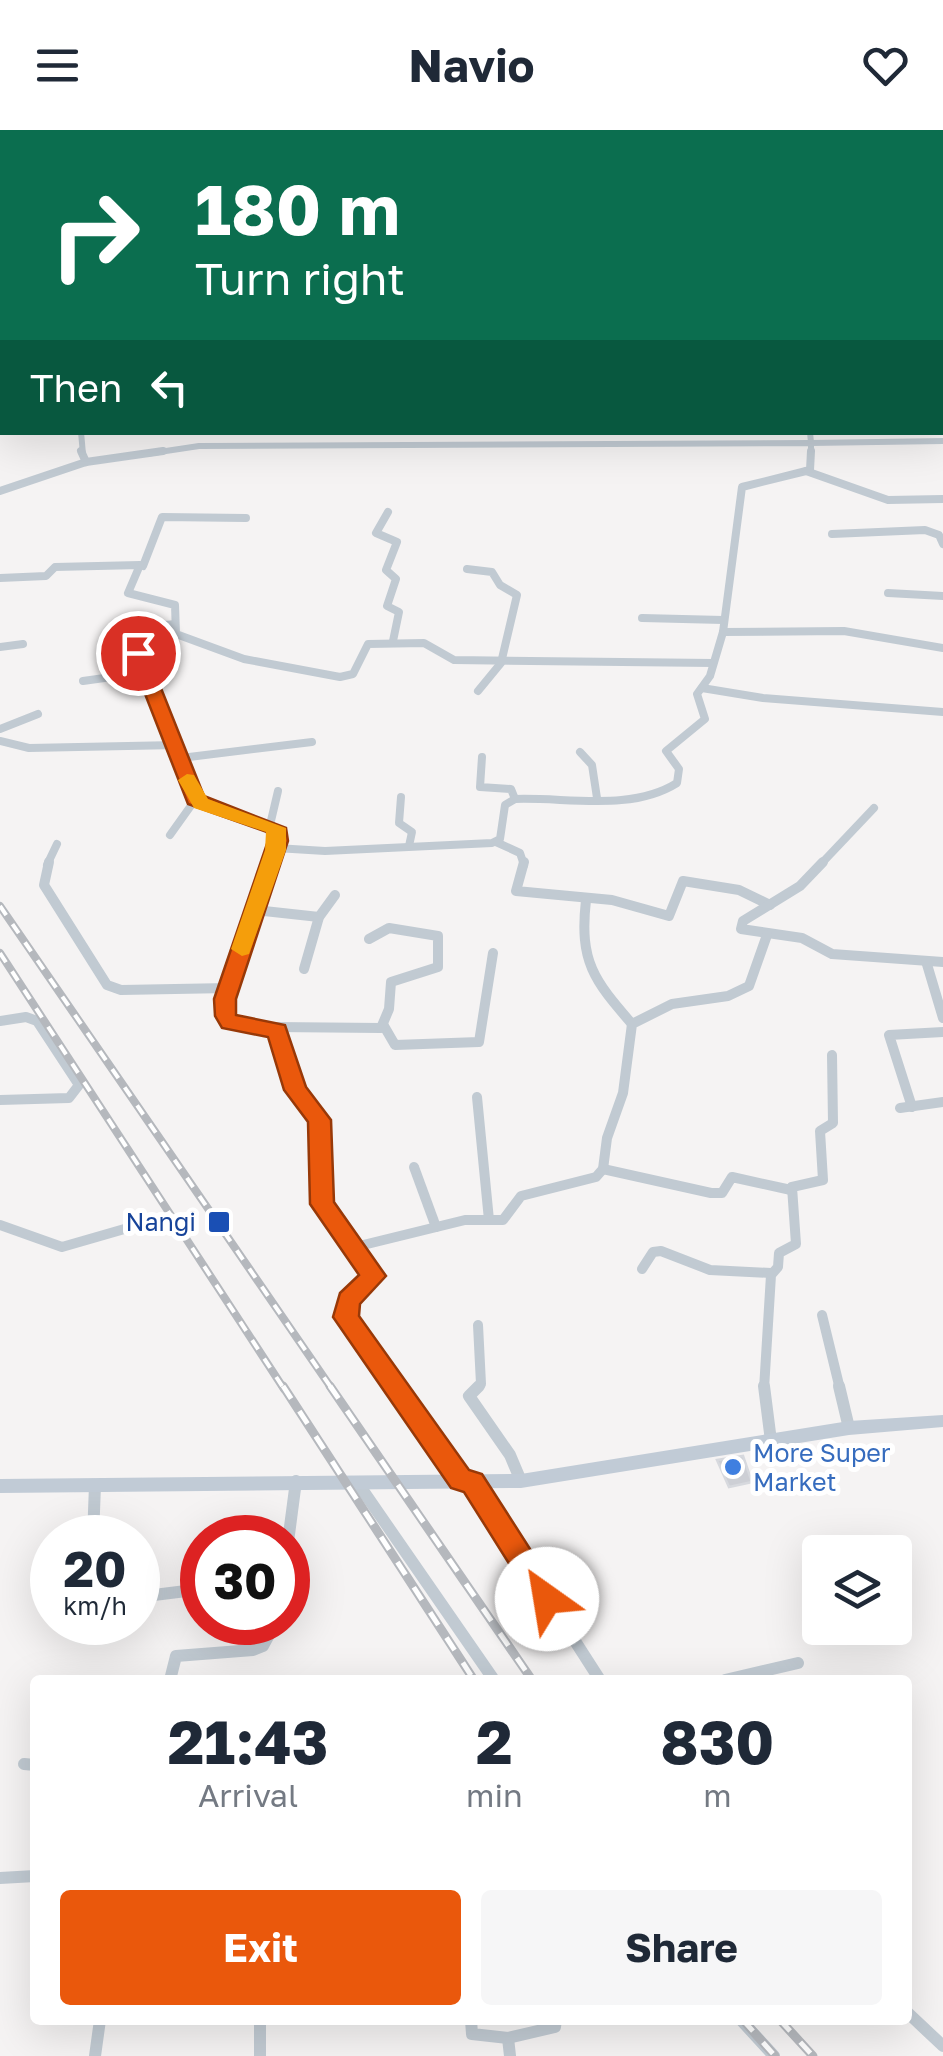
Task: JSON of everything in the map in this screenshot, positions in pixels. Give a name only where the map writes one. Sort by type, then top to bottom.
[{"type":"street","points":[[81,435],[79,445],[86,462]]},
{"type":"street","points":[[493,446],[495,435]]},
{"type":"street","points":[[670,435],[671,445]]},
{"type":"street","points":[[496,842],[505,805],[515,799],[598,798],[673,788],[679,769],[666,751],[706,719],[697,698],[723,632],[742,488],[814,466],[810,435]]},
{"type":"street","points":[[0,491],[86,462],[216,446],[671,445],[938,438]]},
{"type":"street","points":[[806,471],[888,500],[943,499]]},
{"type":"street","points":[[388,512],[376,533],[397,542],[386,570],[396,579],[387,606],[400,612],[393,641]]},
{"type":"street","points":[[246,518],[162,517],[128,592],[176,606],[175,624],[181,639],[219,647],[244,659],[340,677],[352,674],[368,644],[393,641],[431,645],[454,660],[713,663]]},
{"type":"street","points":[[832,534],[925,530],[939,535],[943,544]]},
{"type":"street","points":[[0,578],[46,576],[51,568],[88,564],[143,566]]},
{"type":"street","points":[[467,569],[492,572],[500,585],[516,592],[500,662],[490,684],[478,692]]},
{"type":"street","points":[[888,593],[943,596]]},
{"type":"street","points":[[642,618],[723,620]]},
{"type":"street","points":[[175,624],[137,628],[129,634],[177,745],[195,800]]},
{"type":"street","points":[[723,632],[844,631],[943,648]]},
{"type":"street","points":[[0,647],[23,644]]},
{"type":"street","points":[[83,680],[147,672]]},
{"type":"street","points":[[702,688],[763,698],[943,712]]},
{"type":"street","points":[[0,729],[38,714]]},
{"type":"street","points":[[0,741],[28,748],[177,745]]},
{"type":"street","points":[[181,758],[312,742]]},
{"type":"street","points":[[580,752],[592,766],[598,798]]},
{"type":"street","points":[[482,757],[480,787],[511,790],[515,799]]},
{"type":"street","points":[[270,825],[278,791]]},
{"type":"street","points":[[401,797],[399,823],[412,832],[409,846]]},
{"type":"street","points":[[195,800],[270,825],[278,835],[229,988],[226,1016],[230,1023],[274,1028],[384,1026]]},
{"type":"street","points":[[170,835],[195,800]]},
{"type":"street","points":[[874,808],[800,886],[740,925],[746,932],[802,938],[832,954],[943,962]]},
{"type":"street","points":[[276,848],[314,851],[496,842],[520,852],[524,866],[516,891],[612,900],[669,916],[683,881],[739,890],[770,904]]},
{"type":"street","points":[[57,844],[43,874],[44,885],[107,984],[121,990],[229,988]]},
{"type":"street","points":[[304,969],[318,917],[335,895]]},
{"type":"street","points":[[586,900],[583,927],[594,980],[632,1024],[623,1093],[607,1138],[603,1169]]},
{"type":"street","points":[[255,910],[318,917]]},
{"type":"street","points":[[369,939],[389,928],[432,934],[440,940],[436,970],[391,982],[384,1026],[395,1045],[479,1042],[492,953]]},
{"type":"street","points":[[632,1024],[672,1004],[728,996],[749,986],[767,936]]},
{"type":"street","points":[[926,961],[943,1018]]},
{"type":"street","points":[[0,1021],[26,1017],[37,1021],[80,1086],[69,1098],[0,1100]]},
{"type":"street","points":[[274,1028],[295,1090],[320,1120],[322,1204],[373,1276],[348,1300],[346,1317],[467,1481],[597,1675]]},
{"type":"street","points":[[943,1032],[888,1036],[906,1107],[943,1102]]},
{"type":"street","points":[[355,1247],[436,1227],[509,1218],[521,1196],[575,1185],[603,1169],[711,1193],[722,1193],[732,1177],[791,1190],[824,1180],[820,1131],[833,1123],[832,1055]]},
{"type":"street","points":[[476,1097],[489,1220]]},
{"type":"street","points":[[414,1166],[436,1227]]},
{"type":"street","points":[[771,1441],[763,1404],[761,1362],[772,1273],[778,1267],[778,1253],[796,1244],[791,1190]]},
{"type":"street","points":[[0,1225],[27,1229],[47,1244],[62,1247],[166,1217]]},
{"type":"street","points":[[642,1270],[656,1251],[710,1270],[772,1273]]},
{"type":"street","points":[[822,1315],[848,1428]]},
{"type":"street","points":[[478,1325],[482,1348],[476,1368],[481,1384],[469,1396],[510,1455],[522,1481]]},
{"type":"street","points":[[0,1486],[296,1480],[522,1481],[848,1428],[943,1421]]},
{"type":"street","points":[[291,1515],[296,1480]]},
{"type":"street","points":[[357,1482],[491,1675]]},
{"type":"street","points":[[93,1515],[95,1485]]},
{"type":"street","points":[[171,1675],[176,1656],[253,1650],[264,1645]]},
{"type":"street","points":[[746,1675],[798,1663]]},
{"type":"street","points":[[0,1878],[30,1876]]},
{"type":"street","points":[[912,2017],[943,2046]]},
{"type":"street","points":[[95,2056],[99,2025]]},
{"type":"street","points":[[260,2025],[260,2056]]},
{"type":"street","points":[[471,2025],[472,2034],[508,2038],[556,2025]]},
{"type":"street","points":[[746,2025],[774,2056]]},
{"type":"street","points":[[508,2038],[510,2056]]},
{"type":"building","name":"More Super Market","points":[[743,1456],[752,1482],[729,1487],[717,1460]]},
{"type":"railway","points":[[0,906],[332,1389]]},
{"type":"railway","points":[[0,953],[284,1389]]},
{"type":"railway","points":[[283,1386],[471,1675]]},
{"type":"railway","points":[[330,1386],[529,1675]]},
{"type":"railway","points":[[747,2025],[775,2056]]},
{"type":"railway","points":[[785,2025],[813,2056]]},
{"type":"slow traffic","points":[[187,780],[200,804],[276,828],[276,850],[242,949]]},
{"type":"place","name":"Nangi","points":[[219,1222]]},
{"type":"place","name":"More Super Market","points":[[733,1467]]},
{"type":"route","points":[[138,653],[157,693],[195,800],[276,828],[278,841],[225,999],[226,1016],[230,1023],[277,1031],[295,1090],[320,1120],[322,1204],[373,1276],[348,1300],[346,1317],[460,1480],[473,1482],[547,1599]]}]
